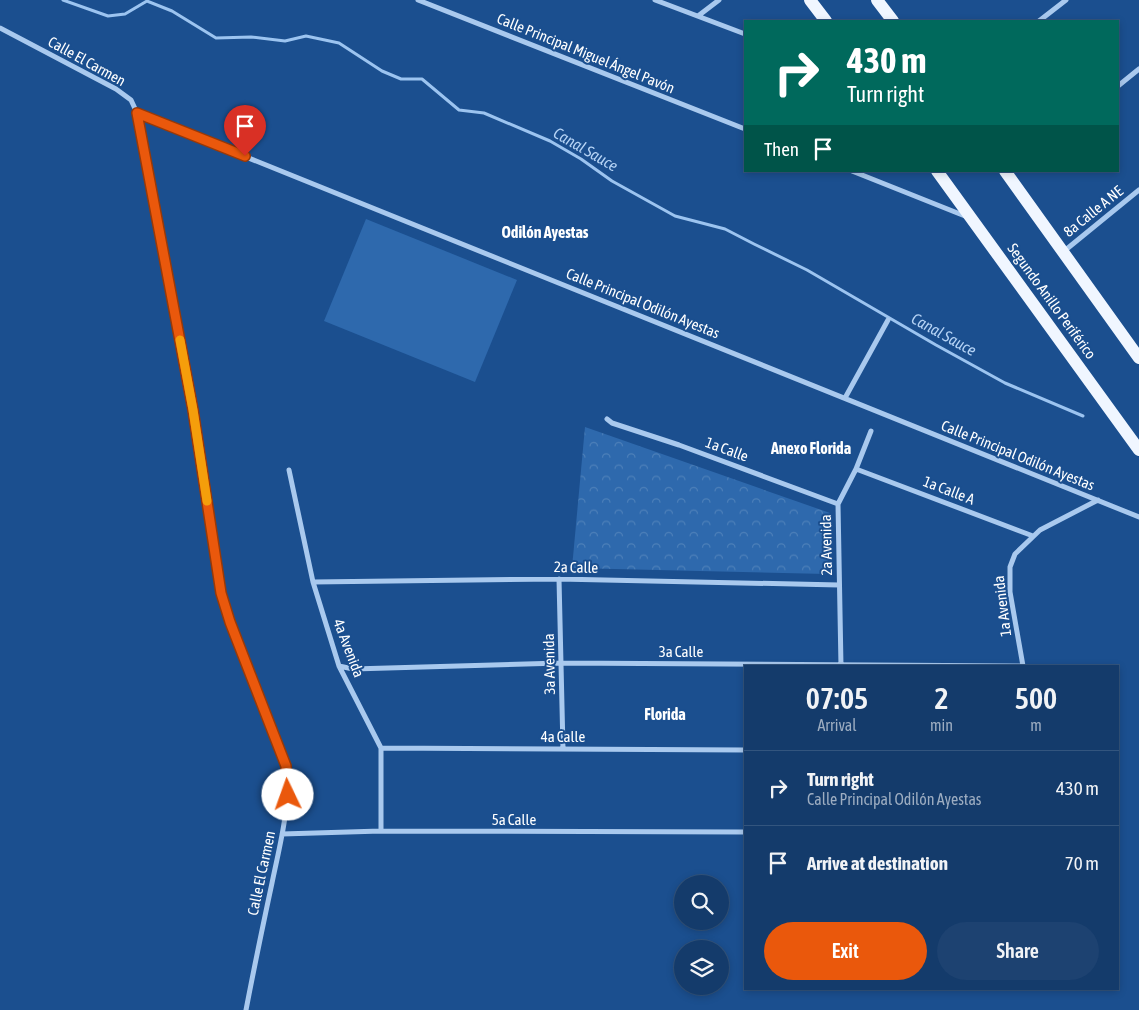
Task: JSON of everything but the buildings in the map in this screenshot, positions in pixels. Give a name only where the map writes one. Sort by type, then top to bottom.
[{"type":"main road","points":[[810,0],[825,20]]},
{"type":"main road","points":[[877,0],[892,20]]},
{"type":"main road","name":"Segundo Anillo Periférico","points":[[938,172],[1139,450]]},
{"type":"main road","points":[[1008,173],[1062,252],[1139,358]]},
{"type":"street","name":"Calle Principal Miguel Ángel Pavón","points":[[418,0],[744,129]]},
{"type":"street","points":[[655,0],[744,34]]},
{"type":"street","points":[[698,16],[719,0]]},
{"type":"street","points":[[1040,20],[1066,0]]},
{"type":"street","name":"Calle El Carmen","points":[[0,28],[116,89],[131,100],[137,113],[193,410],[221,593],[230,622],[286,766],[288,795],[282,834],[246,1010]]},
{"type":"street","points":[[1119,85],[1139,69]]},
{"type":"street","name":"Calle Principal Odilón Ayestas","points":[[137,113],[1139,517]]},
{"type":"street","points":[[854,172],[972,219]]},
{"type":"street","name":"8a Calle A NE","points":[[1062,252],[1139,190]]},
{"type":"street","points":[[845,398],[888,320]]},
{"type":"street","name":"1a Calle","points":[[607,419],[612,423],[716,458],[838,504]]},
{"type":"street","name":"2a Avenida","points":[[841,665],[838,504],[856,468],[871,431]]},
{"type":"street","name":"1a Calle A","points":[[856,468],[1033,536]]},
{"type":"street","name":"4a Avenida","points":[[289,470],[313,582],[339,666],[381,748],[381,831]]},
{"type":"street","name":"1a Avenida","points":[[1023,665],[1010,592],[1010,567],[1015,554],[1043,528],[1098,500]]},
{"type":"street","name":"2a Calle","points":[[313,582],[559,579],[839,585]]},
{"type":"street","name":"3a Avenida","points":[[559,579],[563,749]]},
{"type":"street","name":"3a Calle","points":[[339,666],[353,669],[562,663],[748,665]]},
{"type":"street","name":"4a Calle","points":[[381,748],[744,750]]},
{"type":"street","name":"5a Calle","points":[[282,834],[381,831],[744,832]]},
{"type":"green space","points":[[366,219],[517,280],[475,382],[324,321]]},
{"type":"green space","points":[[585,427],[830,513],[827,574],[572,568]]},
{"type":"waterway","name":"Canal Sauce","points":[[63,0],[108,16],[125,14],[147,1],[172,11],[216,38],[251,37],[285,41],[306,36],[339,43],[382,71],[401,79],[422,79],[459,110],[484,113],[550,141],[581,159],[612,181],[675,216],[725,229],[807,270],[1005,383],[1083,416]]},
{"type":"slow traffic","points":[[180,340],[207,501]]},
{"type":"district","name":"Odilón Ayestas","points":[[545,232]]},
{"type":"district","name":"Anexo Florida","points":[[811,448]]},
{"type":"district","name":"Florida","points":[[665,714]]},
{"type":"route","points":[[245,156],[137,113],[193,410],[221,593],[230,622],[286,766],[288,795]]}]
